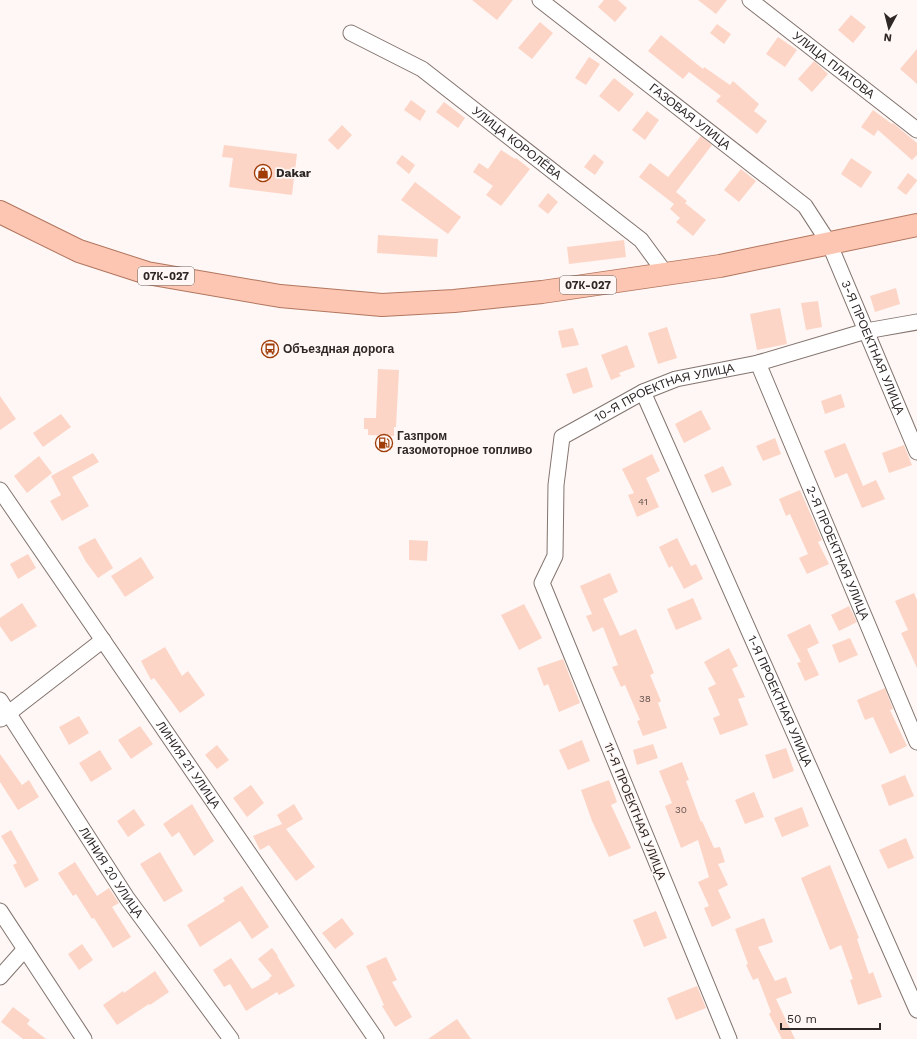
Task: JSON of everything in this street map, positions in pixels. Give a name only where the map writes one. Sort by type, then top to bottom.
[{"type":"main road","name":"07К-027","points":[[0,212],[79,251],[147,273],[280,296],[382,305],[448,302],[542,292],[720,266],[917,225]]},
{"type":"street","name":"ГАЗОВАЯ УЛИЦА","points":[[540,0],[805,206],[829,243]]},
{"type":"street","name":"УЛИЦА ПЛАТОВА","points":[[750,0],[917,130]]},
{"type":"street","name":"УЛИЦА КОРОЛЁВА","points":[[351,33],[422,69],[641,240],[666,274]]},
{"type":"street","name":"3-Я ПРОЕКТНАЯ УЛИЦА","points":[[829,243],[917,452]]},
{"type":"street","name":"10-Я ПРОЕКТНАЯ УЛИЦА","points":[[542,583],[555,556],[556,485],[562,437],[643,392],[676,379],[758,363],[866,331],[917,322]]},
{"type":"street","name":"2-Я ПРОЕКТНАЯ УЛИЦА","points":[[758,363],[917,742]]},
{"type":"street","name":"1-Я ПРОЕКТНАЯ УЛИЦА","points":[[643,392],[917,1010]]},
{"type":"street","name":"ЛИНИЯ 21 УЛИЦА","points":[[0,490],[376,1039]]},
{"type":"street","name":"11-Я ПРОЕКТНАЯ УЛИЦА","points":[[542,583],[728,1039]]},
{"type":"street","points":[[3,711],[102,640]]},
{"type":"street","name":"ЛИНИЯ 20 УЛИЦА","points":[[3,711],[127,898],[231,1039]]},
{"type":"street","points":[[0,911],[79,1036]]},
{"type":"street","points":[[0,977],[25,949]]},
{"type":"building","points":[[472,0],[513,0],[497,20]]},
{"type":"building","points":[[604,0],[618,0],[627,8],[615,22],[598,7]]},
{"type":"building","points":[[698,0],[727,0],[716,14]]},
{"type":"building","points":[[851,15],[866,27],[853,43],[838,30]]},
{"type":"building","points":[[540,22],[553,33],[532,59],[518,48]]},
{"type":"building","points":[[717,24],[731,34],[724,44],[710,33]]},
{"type":"building","points":[[661,35],[703,69],[704,67],[730,85],[733,81],[759,104],[754,111],[767,121],[757,134],[716,101],[721,96],[689,72],[683,79],[648,51]]},
{"type":"building","points":[[778,37],[797,50],[785,67],[766,54]]},
{"type":"building","points":[[917,49],[917,84],[900,69]]},
{"type":"building","points":[[589,57],[600,64],[586,85],[575,78]]},
{"type":"building","points":[[814,61],[828,74],[812,92],[798,79]]},
{"type":"building","points":[[614,78],[634,94],[619,112],[599,96]]},
{"type":"building","points":[[411,100],[426,111],[420,121],[404,110]]},
{"type":"building","points":[[444,102],[465,118],[458,128],[436,112]]},
{"type":"building","points":[[873,110],[892,124],[893,123],[917,143],[917,155],[912,160],[878,130],[874,136],[861,127]]},
{"type":"building","points":[[647,111],[659,120],[645,140],[632,130]]},
{"type":"building","points":[[342,125],[352,135],[338,150],[328,140]]},
{"type":"building","points":[[701,136],[712,145],[676,192],[687,201],[685,203],[706,220],[693,236],[676,222],[680,218],[670,209],[674,204],[639,177],[650,163],[668,177]]},
{"type":"building","name":"Dakar","points":[[224,145],[297,154],[292,195],[229,187],[233,158],[222,157]]},
{"type":"building","points":[[501,150],[515,159],[516,158],[530,169],[501,206],[486,195],[493,186],[473,172],[479,163],[488,169]]},
{"type":"building","points":[[594,154],[604,162],[595,175],[584,167]]},
{"type":"building","points":[[402,155],[415,165],[409,174],[396,163]]},
{"type":"building","points":[[851,158],[872,172],[861,188],[841,174]]},
{"type":"building","points":[[741,169],[756,181],[739,202],[724,190]]},
{"type":"building","points":[[908,173],[917,181],[906,195],[897,188]]},
{"type":"building","points":[[415,182],[461,217],[448,234],[401,200]]},
{"type":"building","points":[[548,193],[558,202],[548,214],[538,206]]},
{"type":"building","points":[[378,235],[438,239],[437,257],[377,253]]},
{"type":"building","points":[[624,240],[626,257],[569,264],[567,247]]},
{"type":"building","points":[[896,288],[900,304],[875,312],[870,296]]},
{"type":"building","points":[[818,301],[822,327],[806,330],[801,303]]},
{"type":"building","points":[[780,308],[787,344],[757,350],[750,314]]},
{"type":"building","points":[[667,327],[677,358],[658,364],[648,333]]},
{"type":"building","points":[[573,328],[579,345],[562,348],[558,331]]},
{"type":"building","points":[[627,345],[635,367],[619,373],[621,376],[611,380],[601,355]]},
{"type":"building","points":[[587,367],[593,387],[573,394],[566,374]]},
{"type":"building","points":[[378,369],[399,370],[396,427],[394,427],[394,436],[368,435],[368,429],[364,429],[364,418],[376,418]]},
{"type":"building","points":[[841,394],[845,407],[825,414],[821,401]]},
{"type":"building","points":[[0,396],[16,419],[0,430]]},
{"type":"building","points":[[701,410],[711,429],[684,443],[675,424]]},
{"type":"building","points":[[61,414],[71,427],[43,447],[33,433]]},
{"type":"building","points":[[775,438],[781,454],[763,461],[756,446]]},
{"type":"building","points":[[845,443],[863,486],[876,480],[885,499],[862,508],[847,473],[835,478],[824,451]]},
{"type":"building","points":[[904,445],[912,465],[889,473],[882,453]]},
{"type":"building","points":[[93,453],[99,462],[72,477],[89,506],[62,521],[50,501],[61,495],[51,476]]},
{"type":"building","points":[[652,454],[660,471],[646,478],[659,507],[637,517],[628,495],[634,493],[622,469]]},
{"type":"building","points":[[39,456],[52,473],[27,493],[14,476]]},
{"type":"building","points":[[723,466],[732,485],[712,493],[704,475]]},
{"type":"building","points":[[800,490],[822,540],[818,542],[829,564],[807,574],[799,558],[808,554],[790,514],[786,516],[779,499]]},
{"type":"building","points":[[95,538],[113,568],[98,578],[86,562],[78,547]]},
{"type":"building","points":[[677,538],[691,566],[696,564],[703,579],[684,589],[672,566],[669,568],[659,547]]},
{"type":"building","points":[[409,540],[428,541],[427,561],[409,560]]},
{"type":"building","points":[[28,554],[36,568],[18,579],[10,564]]},
{"type":"building","points":[[141,557],[154,578],[125,597],[111,576]]},
{"type":"building","points":[[610,573],[618,592],[603,599],[620,636],[636,629],[654,673],[650,675],[661,701],[658,703],[667,728],[643,736],[637,721],[640,720],[625,685],[621,687],[612,667],[618,665],[603,627],[593,632],[586,616],[592,614],[580,586]]},
{"type":"building","points":[[914,593],[917,600],[917,668],[901,633],[908,630],[895,601]]},
{"type":"building","points":[[693,598],[702,619],[676,630],[667,609]]},
{"type":"building","points":[[22,603],[37,626],[11,642],[0,626],[0,618]]},
{"type":"building","points":[[524,604],[542,638],[519,650],[501,615]]},
{"type":"building","points":[[849,606],[857,622],[839,631],[831,615]]},
{"type":"building","points":[[810,624],[819,643],[807,649],[819,675],[805,681],[797,663],[801,662],[787,635]]},
{"type":"building","points":[[850,638],[858,655],[839,663],[832,645]]},
{"type":"building","points":[[165,647],[182,676],[188,671],[205,695],[180,713],[154,678],[151,680],[141,661]]},
{"type":"building","points":[[729,648],[738,666],[732,669],[745,697],[738,699],[748,725],[720,735],[713,718],[720,715],[708,688],[716,684],[704,662]]},
{"type":"building","points":[[563,659],[580,703],[559,712],[548,684],[544,686],[537,668]]},
{"type":"building","points":[[885,688],[893,709],[890,710],[907,746],[890,754],[873,717],[865,720],[857,700]]},
{"type":"building","points":[[79,716],[89,733],[69,745],[59,727]]},
{"type":"building","points":[[140,726],[153,744],[131,759],[118,740]]},
{"type":"building","points":[[582,740],[590,761],[568,770],[559,750]]},
{"type":"building","points":[[653,744],[658,758],[637,765],[633,750]]},
{"type":"building","points":[[217,745],[229,760],[217,769],[205,755]]},
{"type":"building","points":[[786,748],[794,771],[773,779],[765,755]]},
{"type":"building","points":[[100,750],[112,769],[91,782],[79,763]]},
{"type":"building","points":[[0,754],[22,785],[29,780],[39,797],[18,810],[0,782]]},
{"type":"building","points":[[682,762],[689,780],[686,781],[701,822],[702,821],[714,848],[720,847],[725,862],[718,864],[728,885],[718,890],[731,918],[712,927],[704,908],[709,906],[698,882],[709,877],[698,840],[681,848],[665,806],[672,803],[659,771]]},
{"type":"building","points":[[905,775],[914,796],[889,806],[881,785]]},
{"type":"building","points":[[609,780],[617,802],[611,805],[631,848],[609,857],[592,821],[581,790]]},
{"type":"building","points":[[251,785],[264,803],[247,817],[233,798]]},
{"type":"building","points":[[754,792],[764,817],[745,824],[735,800]]},
{"type":"building","points":[[192,804],[214,841],[194,856],[179,832],[172,837],[163,824]]},
{"type":"building","points":[[294,804],[303,819],[286,829],[315,867],[296,881],[269,845],[260,850],[253,836],[282,824],[277,815]]},
{"type":"building","points":[[802,807],[809,826],[782,837],[774,818]]},
{"type":"building","points":[[134,809],[145,825],[128,837],[117,821]]},
{"type":"building","points":[[11,830],[39,880],[25,888],[13,865],[17,863],[1,836]]},
{"type":"building","points":[[906,838],[914,858],[888,869],[879,850]]},
{"type":"building","points":[[160,852],[183,891],[164,902],[140,864]]},
{"type":"building","points":[[75,862],[97,896],[109,888],[119,903],[112,907],[131,937],[113,948],[94,918],[92,919],[76,894],[73,896],[58,873]]},
{"type":"building","points":[[830,865],[859,938],[857,939],[869,974],[873,972],[882,997],[858,1005],[850,980],[853,979],[841,945],[830,950],[801,878]]},
{"type":"building","points":[[242,886],[269,927],[252,939],[240,921],[200,947],[187,925],[225,901],[223,898]]},
{"type":"building","points":[[656,911],[667,938],[644,947],[633,920]]},
{"type":"building","points":[[342,918],[354,934],[335,949],[322,933]]},
{"type":"building","points":[[764,918],[773,942],[758,947],[775,981],[786,977],[792,993],[776,999],[795,1039],[782,1039],[769,1014],[771,1012],[758,978],[753,980],[746,965],[748,964],[735,929]]},
{"type":"building","points":[[82,944],[93,960],[79,970],[68,954]]},
{"type":"building","points":[[272,948],[295,986],[279,995],[277,992],[246,1011],[230,984],[224,987],[213,970],[231,958],[252,989],[270,979],[269,978],[272,976],[258,959]]},
{"type":"building","points":[[386,957],[397,980],[392,982],[412,1017],[395,1027],[382,1006],[384,1005],[366,966]]},
{"type":"building","points":[[155,971],[169,992],[117,1025],[103,1005],[123,991],[124,993]]},
{"type":"building","points":[[697,986],[706,1008],[676,1020],[667,998]]},
{"type":"building","points":[[13,1007],[30,1020],[27,1024],[46,1039],[23,1039],[1,1022]]},
{"type":"building","points":[[457,1019],[471,1039],[428,1039]]},
{"type":"place","name":"Dakar","points":[[263,173]]},
{"type":"place","name":"Объездная дорога","points":[[270,349]]},
{"type":"place","name":"Газпром газомоторное топливо","points":[[384,443]]}]
